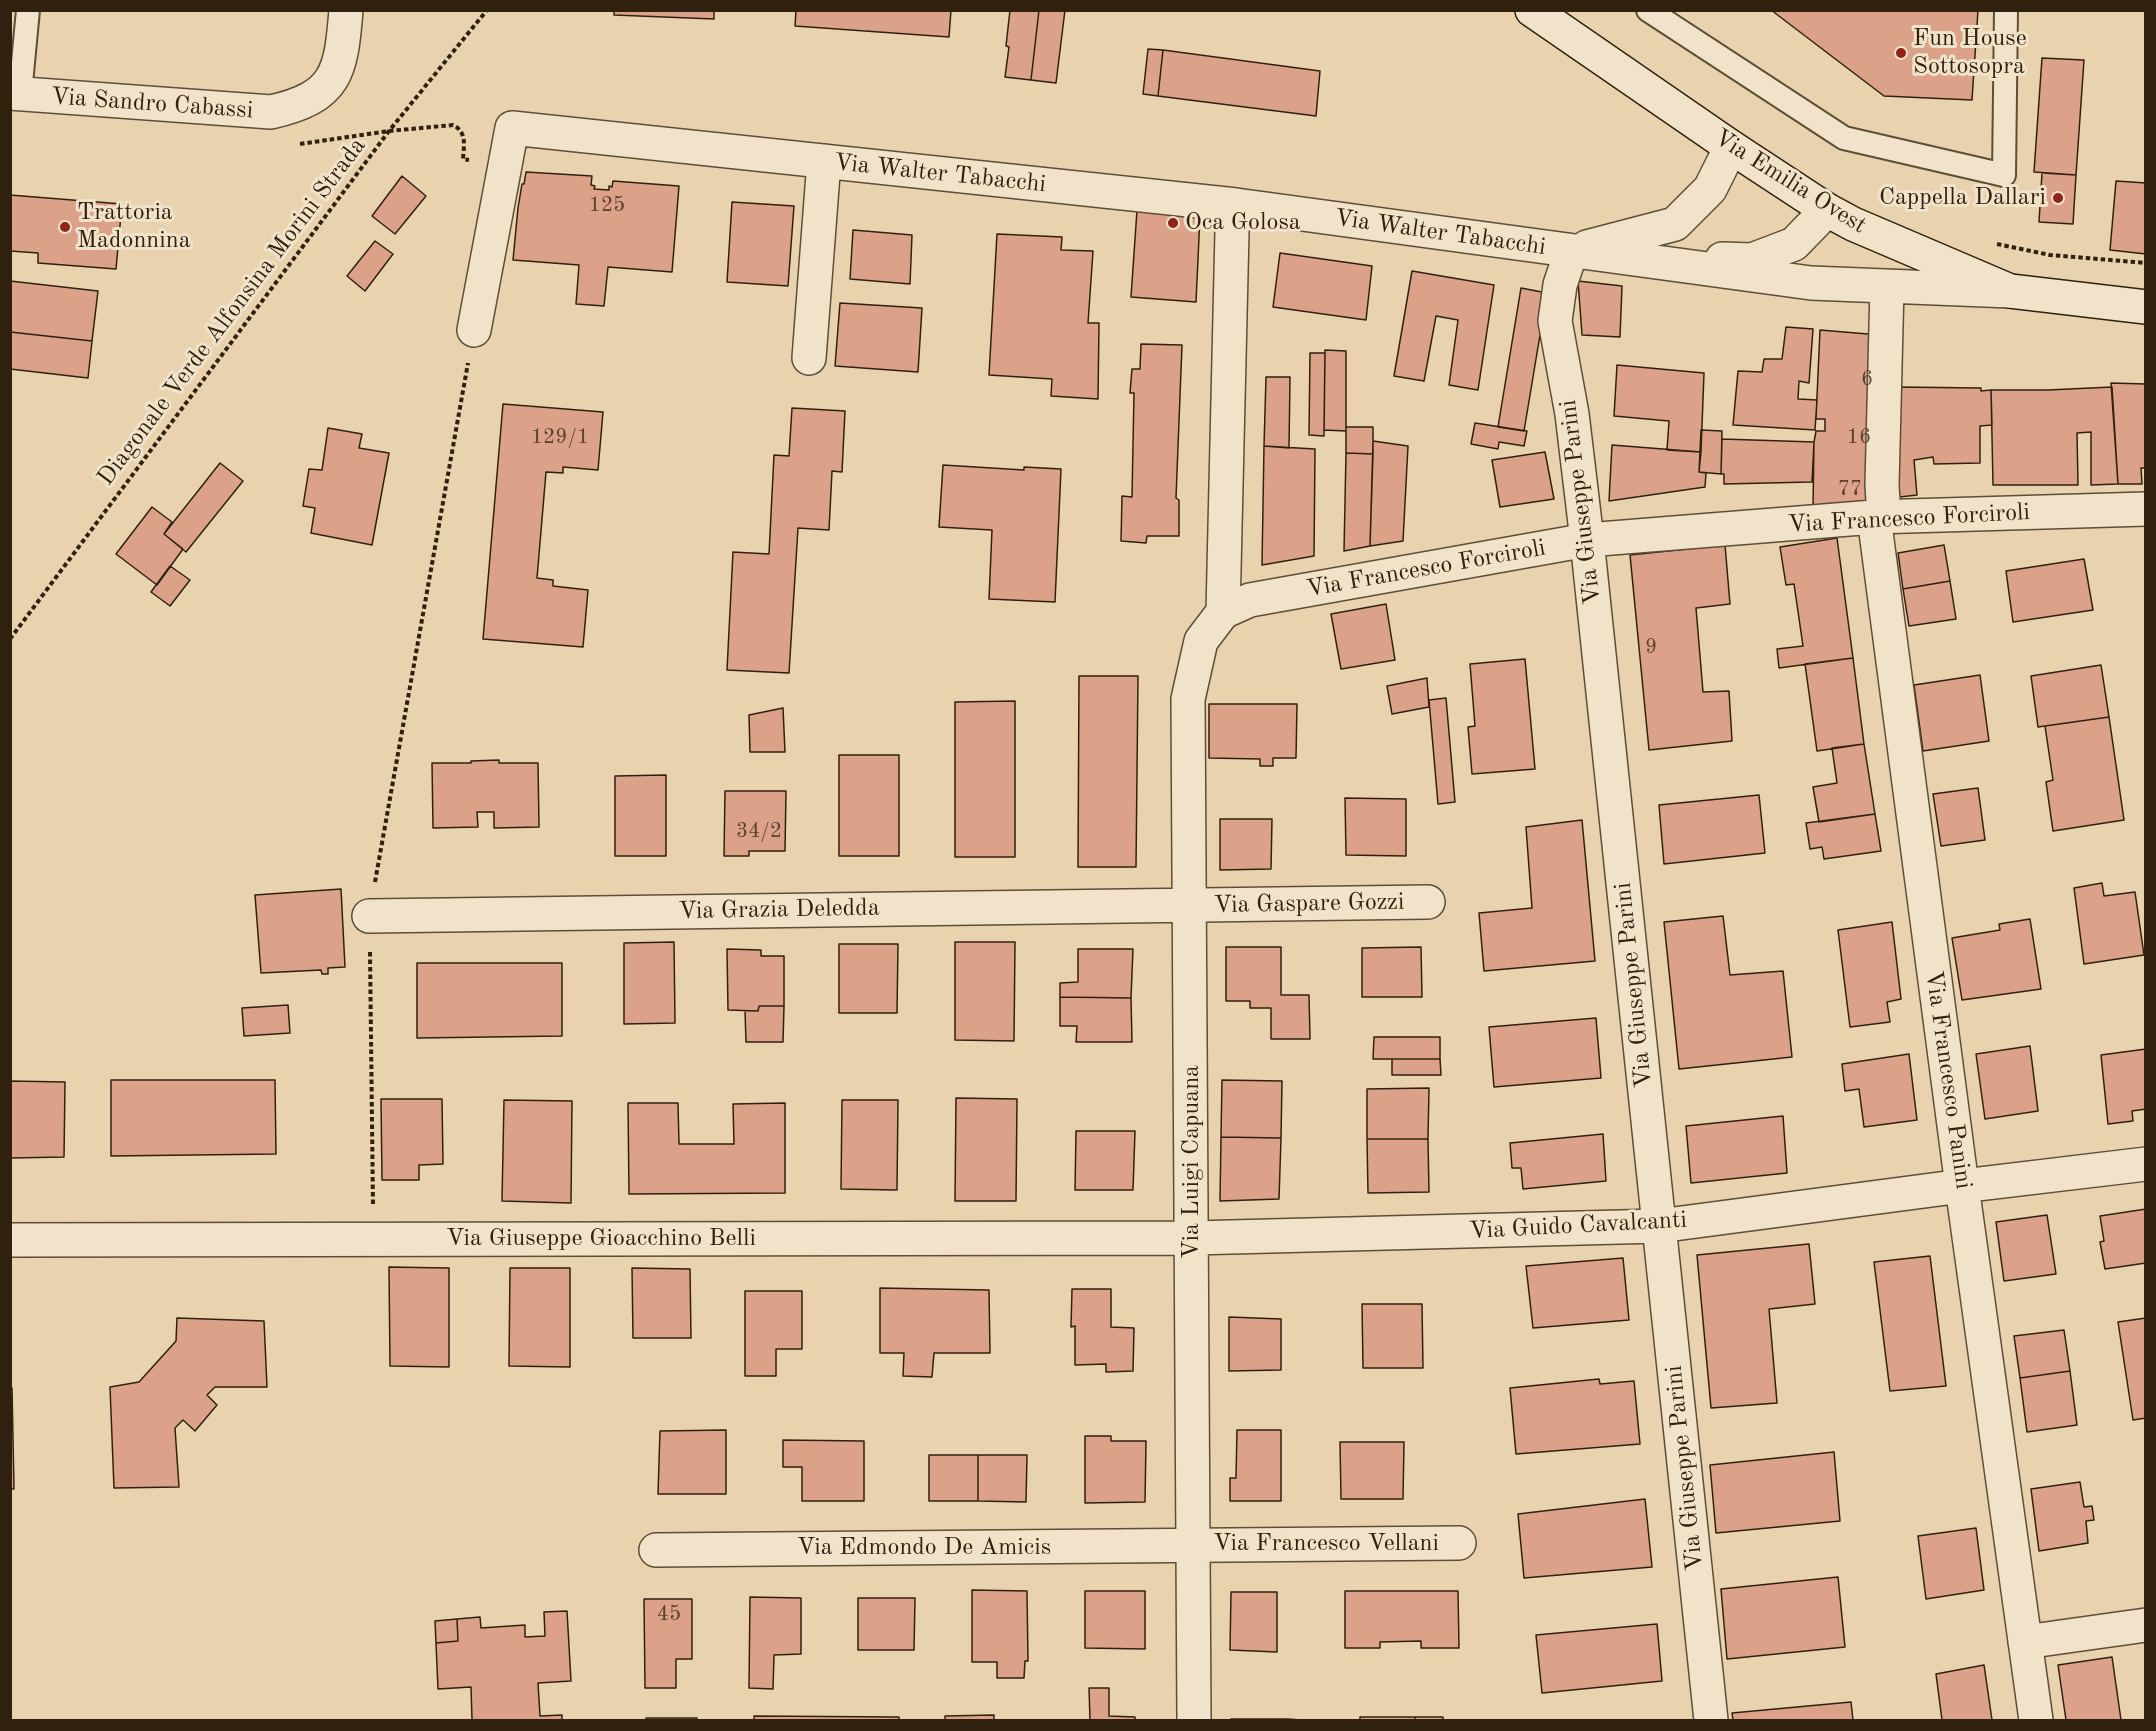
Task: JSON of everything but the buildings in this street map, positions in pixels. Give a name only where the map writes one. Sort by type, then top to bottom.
[{"type":"street","name":"Via Sandro Cabassi","points":[[15,93],[271,112],[293,107],[310,101],[326,88],[336,71],[344,34],[346,10]]},
{"type":"street","name":"Via Emilia Ovest","points":[[1532,10],[1731,147],[1827,210],[1853,224],[2010,291],[2145,306]]},
{"type":"street","name":"Via Walter Tabacchi","points":[[474,330],[512,128],[1236,205],[1811,283],[2010,291]]},
{"type":"street","name":"Via Walter Tabacchi","points":[[1571,252],[1675,224],[1710,189],[1731,147]]},
{"type":"street","points":[[809,358],[824,161]]},
{"type":"street","points":[[1223,612],[1232,231],[1236,205]]},
{"type":"street","name":"Via Walter Tabacchi","points":[[1571,252],[1752,260],[1794,244],[1827,210]]},
{"type":"street","name":"Via Giuseppe Parini","points":[[1571,252],[1560,285],[1555,321],[1572,414],[1587,540],[1711,1720]]},
{"type":"street","name":"Via Francesco Panini","points":[[1887,287],[1879,517],[1962,1186],[2036,1720]]},
{"type":"street","name":"Via Francesco Forciroli","points":[[1223,612],[1250,600],[1587,540],[1879,517],[2145,509]]},
{"type":"street","name":"Via Luigi Capuana","points":[[1194,1720],[1188,699],[1201,641],[1223,612]]},
{"type":"street","name":"Via Gaspare Gozzi","points":[[1190,905],[1428,902]]},
{"type":"street","name":"Via Grazia Deledda","points":[[369,915],[1190,905]]},
{"type":"street","name":"Via Guido Cavalcanti","points":[[1192,1238],[1659,1226],[2145,1164]]},
{"type":"street","name":"Via Giuseppe Gioacchino Belli","points":[[10,1240],[1192,1238]]},
{"type":"street","name":"Via Francesco Vellani","points":[[1193,1545],[1459,1543]]},
{"type":"street","name":"Via Edmondo De Amicis","points":[[656,1550],[1193,1545]]},
{"type":"street","points":[[2025,1642],[2145,1625]]},
{"type":"lane","points":[[15,93],[28,10]]},
{"type":"lane","points":[[1648,10],[1844,138],[2004,175],[2006,10]]},
{"type":"path","name":"Diagonale Verde Alfonsina Morini Strada","points":[[10,639],[389,130],[487,10]]},
{"type":"path","points":[[374,1239],[369,915],[474,330]]},
{"type":"place","name":"Fun House Sottosopra","points":[[1901,53]]},
{"type":"place","name":"Cappella Dallari","points":[[2058,198]]},
{"type":"place","name":"Oca Golosa","points":[[1173,223]]},
{"type":"place","name":"Trattoria Madonnina","points":[[65,227]]}]
